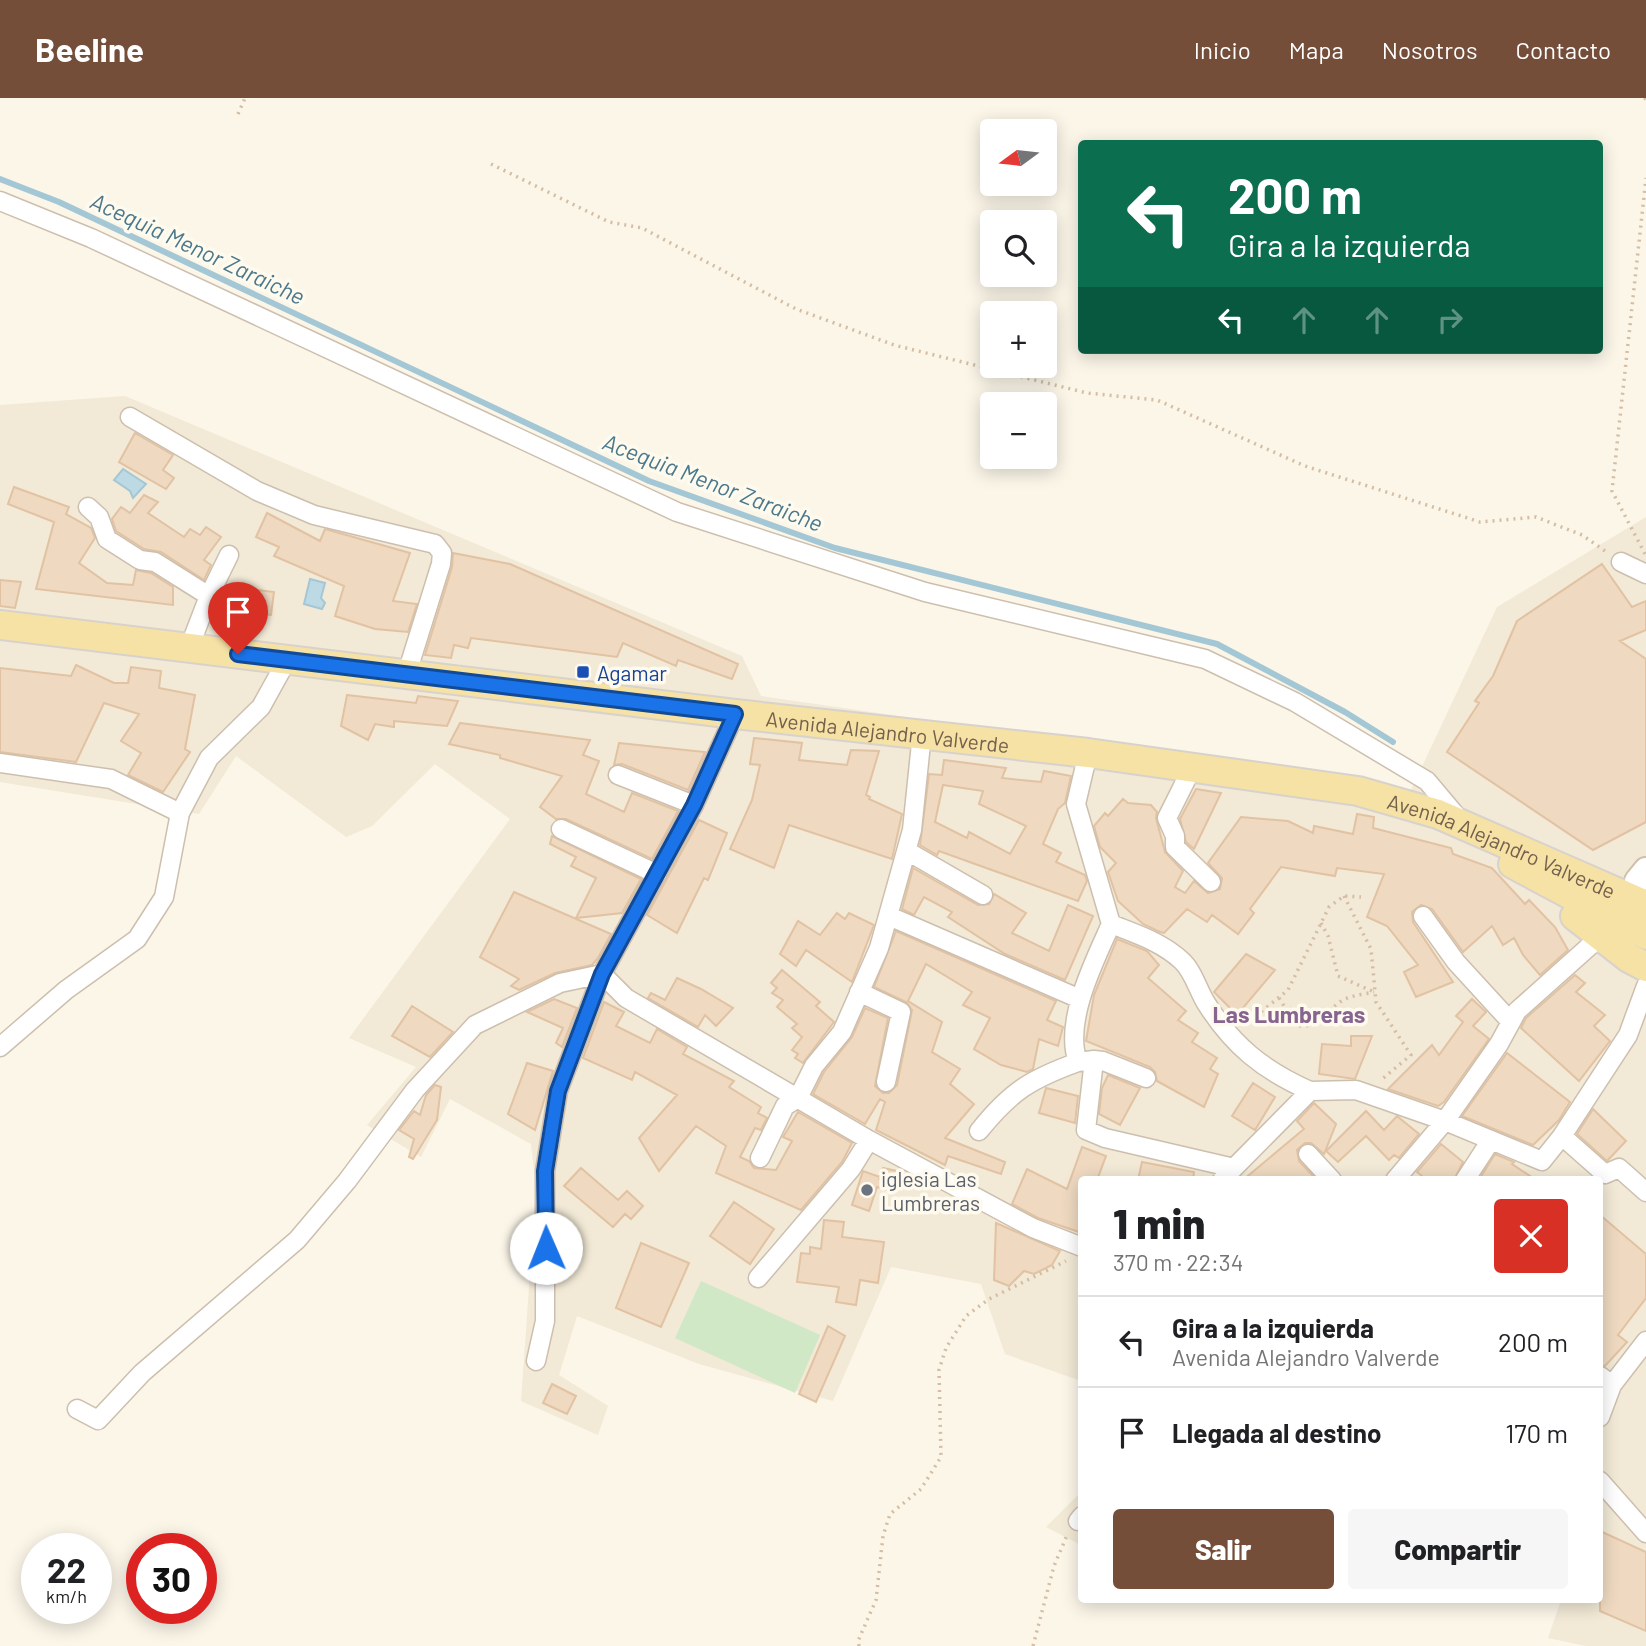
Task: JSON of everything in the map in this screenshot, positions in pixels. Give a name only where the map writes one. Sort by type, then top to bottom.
[{"type":"main road","name":"Avenida Alejandro Valverde","points":[[0,625],[735,714],[1088,753],[1358,790],[1463,824],[1629,904],[1646,935]]},
{"type":"main road","name":"Avenida Alejandro Valverde","points":[[1358,790],[1483,847],[1629,904]]},
{"type":"main road","points":[[1629,904],[1629,958],[1646,967]]},
{"type":"street","points":[[0,201],[91,238],[677,512],[925,592],[1205,659],[1294,702],[1427,781],[1463,824]]},
{"type":"street","points":[[130,417],[257,491],[314,516],[435,544],[442,553],[441,564],[407,673]]},
{"type":"street","points":[[88,507],[99,517],[107,539],[139,560],[155,562],[209,596]]},
{"type":"street","points":[[190,648],[209,596],[229,555]]},
{"type":"street","points":[[1621,562],[1646,574]]},
{"type":"street","points":[[0,1047],[66,990],[137,939],[164,897],[180,813],[209,758],[261,707],[287,660]]},
{"type":"street","points":[[536,1361],[545,1321],[545,1171],[558,1091],[602,974],[694,805],[735,714]]},
{"type":"street","points":[[760,1158],[785,1106],[798,1098],[814,1066],[842,1032],[879,948],[912,830],[922,734]]},
{"type":"street","points":[[1086,1061],[1074,1051],[1080,999],[1111,923],[1076,804],[1088,753]]},
{"type":"street","points":[[0,763],[111,779],[180,813]]},
{"type":"street","points":[[1193,766],[1167,818],[1175,836],[1175,847],[1211,882]]},
{"type":"street","points":[[618,775],[694,805]]},
{"type":"street","points":[[561,829],[657,874]]},
{"type":"street","points":[[906,851],[984,895]]},
{"type":"street","points":[[1398,1176],[1445,1121],[1517,1011],[1629,904]]},
{"type":"street","points":[[889,916],[1080,999]]},
{"type":"street","points":[[1423,916],[1455,962],[1511,1022]]},
{"type":"street","points":[[1111,923],[1159,943],[1184,962],[1205,1002],[1230,1037],[1279,1077],[1310,1091],[1356,1090],[1445,1121],[1542,1161],[1562,1136],[1628,1035],[1646,986]]},
{"type":"street","points":[[602,974],[626,998],[869,1140],[1077,1252]]},
{"type":"street","points":[[77,1409],[98,1420],[142,1373],[296,1240],[347,1181],[415,1090],[475,1025],[560,983],[602,974]]},
{"type":"street","points":[[859,992],[901,1012],[886,1082]]},
{"type":"street","points":[[979,1131],[1003,1101],[1040,1076],[1086,1061],[1103,1060],[1146,1078]]},
{"type":"street","points":[[1086,1061],[1086,1129],[1105,1138],[1228,1174],[1310,1091]]},
{"type":"street","points":[[1562,1136],[1605,1174],[1619,1168],[1646,1192]]},
{"type":"street","points":[[758,1278],[851,1169],[869,1140]]},
{"type":"street","points":[[1468,1176],[1491,1140]]},
{"type":"street","points":[[1308,1154],[1328,1176]]},
{"type":"street","points":[[1603,1398],[1606,1380],[1646,1341]]},
{"type":"street","points":[[1603,1484],[1646,1533]]},
{"type":"path","points":[[238,114],[245,98]]},
{"type":"path","points":[[491,164],[610,222],[642,228],[796,309],[894,345],[1087,393],[1157,400],[1305,466],[1480,522],[1536,517],[1582,535],[1621,562]]},
{"type":"path","points":[[1646,178],[1612,491],[1646,556]]},
{"type":"path","points":[[1345,896],[1371,949],[1376,1002],[1411,1055],[1365,1093]]},
{"type":"path","points":[[1230,1037],[1288,990],[1329,907],[1345,896],[1361,897]]},
{"type":"path","points":[[1321,923],[1328,936],[1338,976],[1374,992]]},
{"type":"path","points":[[1279,998],[1296,1025],[1305,1027],[1313,1025],[1345,999],[1374,992]]},
{"type":"path","points":[[859,1646],[858,1641],[876,1600],[883,1536],[890,1514],[921,1489],[941,1458],[939,1370],[946,1348],[966,1316],[989,1299],[1077,1252]]},
{"type":"path","points":[[1033,1646],[1054,1566],[1067,1535],[1078,1521]]},
{"type":"shaded area","points":[[125,396],[742,656],[761,696],[1411,790],[1497,607],[1646,517],[1646,1646],[1586,1646],[1548,1638],[1560,1603],[1603,1603],[1603,1176],[1078,1176],[1078,1380],[1005,1354],[981,1284],[891,1267],[833,1401],[699,1364],[577,1316],[559,1375],[608,1406],[598,1435],[521,1401],[536,1188],[531,1144],[450,1099],[421,1157],[367,1125],[416,1067],[349,1038],[510,819],[435,764],[372,826],[346,837],[236,756],[199,814],[0,782],[0,405]]},
{"type":"shaded area","points":[[1078,1495],[1078,1543],[1046,1527]]},
{"type":"green space","points":[[701,1281],[820,1335],[795,1393],[675,1338]]},
{"type":"water","points":[[123,469],[146,484],[133,498],[130,491],[114,480]]},
{"type":"water","points":[[310,579],[325,583],[321,598],[325,603],[322,609],[304,604]]},
{"type":"building","points":[[135,433],[173,455],[163,470],[174,478],[166,489],[119,462]]},
{"type":"building","points":[[14,487],[69,507],[66,514],[91,528],[95,538],[79,563],[107,583],[133,585],[136,570],[151,573],[173,587],[173,605],[36,589],[54,522],[8,504]]},
{"type":"building","points":[[144,495],[158,502],[148,513],[184,537],[190,529],[200,535],[206,527],[221,537],[204,560],[211,565],[204,580],[161,552],[144,549],[116,531],[112,519],[121,507],[130,513]]},
{"type":"building","points":[[267,513],[320,541],[325,529],[410,553],[393,601],[417,604],[408,632],[375,629],[335,616],[344,586],[274,556],[279,547],[256,537]]},
{"type":"building","points":[[453,553],[510,564],[738,664],[732,679],[678,660],[676,666],[623,643],[617,657],[471,638],[468,648],[454,645],[451,658],[425,655],[452,567]]},
{"type":"building","points":[[1602,564],[1632,607],[1646,601],[1646,630],[1620,641],[1646,659],[1646,822],[1593,850],[1447,752],[1479,703],[1475,701],[1493,676],[1517,621]]},
{"type":"building","points":[[0,580],[21,582],[15,608],[0,606]]},
{"type":"building","points":[[233,587],[274,592],[271,615],[230,610]]},
{"type":"building","points":[[76,665],[114,683],[128,683],[131,667],[161,671],[159,688],[195,695],[185,749],[190,752],[163,792],[128,775],[141,753],[121,741],[139,714],[104,703],[76,762],[0,752],[0,668],[71,676]]},
{"type":"building","points":[[347,695],[416,703],[418,696],[458,701],[447,726],[394,721],[394,727],[375,724],[368,740],[341,726]]},
{"type":"building","points":[[460,723],[590,740],[583,755],[599,761],[586,794],[624,812],[632,793],[678,811],[652,859],[566,819],[556,819],[540,807],[562,776],[500,758],[500,755],[449,744]]},
{"type":"building","points":[[754,738],[802,743],[799,760],[847,765],[851,750],[879,751],[866,795],[869,799],[902,814],[892,859],[789,825],[774,868],[730,849],[752,800],[760,765],[750,764]]},
{"type":"building","points":[[619,743],[705,752],[688,790],[622,764],[614,765]]},
{"type":"building","points":[[944,760],[1006,768],[1002,778],[1041,782],[1044,771],[1071,776],[1065,803],[1058,809],[1043,844],[1061,853],[1056,862],[1085,875],[1087,881],[1078,901],[939,851],[937,855],[920,845],[929,774],[942,775]],"holes":[[[943,785],[983,791],[979,804],[1026,826],[1010,854],[969,832],[967,838],[935,822]]]},
{"type":"building","points":[[1196,789],[1221,793],[1194,849],[1186,842],[1180,819]]},
{"type":"building","points":[[1123,799],[1128,803],[1151,805],[1157,812],[1156,818],[1165,852],[1183,871],[1175,887],[1185,893],[1194,881],[1208,893],[1220,889],[1222,878],[1208,863],[1241,817],[1288,821],[1313,833],[1314,826],[1353,834],[1357,814],[1374,817],[1373,828],[1451,848],[1453,854],[1492,868],[1525,904],[1529,900],[1555,927],[1568,950],[1540,975],[1523,955],[1514,938],[1503,945],[1492,926],[1463,952],[1432,909],[1421,905],[1412,912],[1413,922],[1453,982],[1416,997],[1404,972],[1418,965],[1387,926],[1367,917],[1384,874],[1337,868],[1335,876],[1281,867],[1250,909],[1254,913],[1238,934],[1212,915],[1207,922],[1187,909],[1164,933],[1160,932],[1143,924],[1118,901],[1108,872],[1116,863],[1100,847],[1094,826],[1105,813],[1108,816]]},
{"type":"building","points":[[699,820],[727,833],[708,880],[704,878],[677,933],[647,915]]},
{"type":"building","points":[[552,836],[641,879],[622,913],[576,918],[596,878],[571,866],[576,857],[550,844]]},
{"type":"building","points":[[913,868],[978,905],[989,904],[994,894],[1026,913],[1012,933],[1049,951],[1068,905],[1093,916],[1065,980],[1005,954],[948,917],[952,912],[924,897],[914,915],[902,909]]},
{"type":"building","points":[[514,892],[611,934],[592,965],[555,973],[519,990],[511,986],[519,979],[480,957]]},
{"type":"building","points":[[837,913],[845,919],[849,913],[874,925],[852,982],[806,950],[796,966],[780,954],[798,921],[820,935]]},
{"type":"building","points":[[896,931],[1056,1001],[1047,1020],[1063,1027],[1058,1046],[1039,1039],[1033,1069],[1027,1072],[1001,1065],[974,1049],[990,1018],[963,1005],[972,992],[926,964],[908,1001],[942,1022],[932,1052],[960,1069],[950,1084],[974,1104],[945,1138],[1005,1162],[1001,1174],[948,1156],[945,1165],[876,1130],[885,1102],[880,1099],[865,1124],[813,1094],[824,1072],[852,1037],[865,1008],[888,1018],[875,1086],[883,1093],[889,1093],[897,1085],[912,1010],[906,1002],[874,987]]},
{"type":"building","points":[[1117,939],[1147,951],[1159,965],[1148,978],[1186,1011],[1178,1020],[1198,1033],[1192,1042],[1217,1058],[1210,1069],[1218,1074],[1204,1107],[1157,1081],[1155,1072],[1150,1067],[1086,1041],[1094,995]]},
{"type":"building","points":[[1246,954],[1275,970],[1237,1015],[1214,992]]},
{"type":"building","points":[[782,970],[820,1002],[816,1006],[834,1022],[803,1063],[795,1058],[798,1054],[792,1050],[802,1037],[792,1028],[797,1024],[777,1007],[783,1000],[772,993],[777,988],[771,983]]},
{"type":"building","points":[[1575,975],[1585,983],[1576,992],[1605,1015],[1594,1026],[1610,1041],[1579,1081],[1521,1028],[1526,1018]]},
{"type":"building","points":[[677,978],[733,1008],[716,1026],[705,1015],[698,1027],[648,998],[651,993],[665,1000]]},
{"type":"building","points":[[554,999],[577,1008],[562,1047],[556,1043],[563,1028],[527,1012]]},
{"type":"building","points":[[1472,999],[1486,1012],[1473,1026],[1489,1039],[1444,1102],[1438,1106],[1388,1089],[1432,1045],[1439,1055],[1463,1022],[1456,1016]]},
{"type":"building","points":[[604,1002],[624,1012],[616,1026],[650,1043],[657,1029],[687,1047],[683,1054],[734,1081],[729,1087],[761,1107],[758,1113],[767,1118],[761,1130],[755,1128],[740,1157],[749,1161],[754,1168],[776,1170],[792,1141],[783,1137],[798,1112],[852,1143],[842,1162],[801,1210],[716,1173],[726,1146],[696,1126],[659,1171],[639,1138],[677,1095],[635,1072],[632,1080],[583,1058]]},
{"type":"building","points":[[412,1006],[453,1032],[430,1057],[392,1036]]},
{"type":"building","points":[[1351,1036],[1372,1036],[1355,1079],[1319,1074],[1322,1044],[1351,1046]]},
{"type":"building","points":[[1507,1053],[1570,1102],[1559,1120],[1533,1145],[1462,1116]]},
{"type":"building","points":[[527,1063],[553,1071],[535,1130],[508,1114]]},
{"type":"building","points":[[1108,1075],[1140,1088],[1120,1125],[1099,1114],[1102,1088]]},
{"type":"building","points":[[1253,1083],[1275,1097],[1255,1130],[1232,1116]]},
{"type":"building","points":[[435,1085],[441,1087],[437,1120],[413,1159],[409,1157],[414,1139],[399,1130],[414,1111],[420,1115],[426,1095]]},
{"type":"building","points":[[1046,1088],[1078,1096],[1075,1123],[1039,1113]]},
{"type":"building","points":[[1314,1103],[1336,1124],[1324,1154],[1311,1143],[1305,1143],[1297,1150],[1299,1161],[1313,1176],[1248,1176],[1304,1129],[1297,1121]]},
{"type":"building","points":[[1593,1109],[1626,1141],[1607,1161],[1577,1134]]},
{"type":"building","points":[[1366,1111],[1384,1130],[1397,1116],[1419,1134],[1399,1158],[1394,1155],[1389,1160],[1366,1136],[1338,1162],[1326,1151]]},
{"type":"building","points":[[1441,1144],[1463,1162],[1456,1176],[1422,1176],[1417,1172]]},
{"type":"building","points":[[1082,1147],[1106,1156],[1098,1176],[1078,1176],[1078,1232],[1038,1218],[1012,1204],[1027,1169],[1067,1189]]},
{"type":"building","points":[[1495,1154],[1514,1162],[1512,1164],[1530,1176],[1481,1176]]},
{"type":"building","points":[[1142,1162],[1194,1172],[1194,1176],[1139,1176]]},
{"type":"building","points":[[581,1168],[618,1200],[627,1191],[643,1206],[631,1219],[625,1214],[613,1227],[564,1186]]},
{"type":"building","name":"iglesia Las Lumbreras","points":[[883,1168],[902,1172],[894,1192],[877,1187],[869,1211],[852,1205],[863,1171],[880,1177]]},
{"type":"building","points":[[734,1202],[774,1229],[750,1264],[710,1236]]},
{"type":"building","points":[[1603,1218],[1646,1254],[1646,1298],[1618,1335],[1627,1342],[1605,1366]]},
{"type":"building","points":[[824,1220],[844,1222],[842,1237],[884,1242],[878,1283],[860,1280],[856,1305],[836,1302],[839,1287],[797,1282],[801,1253],[810,1254],[810,1247],[821,1249]]},
{"type":"building","points":[[996,1223],[1060,1251],[1052,1265],[1034,1274],[1024,1271],[1009,1286],[994,1280]]},
{"type":"building","points":[[641,1243],[689,1263],[661,1327],[616,1308]]},
{"type":"building","points":[[828,1326],[845,1336],[816,1402],[799,1394]]},
{"type":"building","points":[[552,1384],[576,1396],[567,1414],[543,1403]]},
{"type":"building","points":[[1603,1532],[1646,1552],[1646,1631],[1600,1611],[1600,1603],[1603,1603]]},
{"type":"waterway","name":"Acequia Menor Zaraiche","points":[[0,179],[59,202],[649,481],[835,548],[1217,644],[1345,712],[1393,742]]},
{"type":"place","name":"Agamar","points":[[583,672]]},
{"type":"place","name":"iglesia Las Lumbreras","points":[[867,1190]]},
{"type":"district","name":"Las Lumbreras","points":[[1289,1014]]},
{"type":"route","points":[[238,654],[735,714],[694,805],[602,974],[558,1091],[545,1171],[546,1248]]}]
